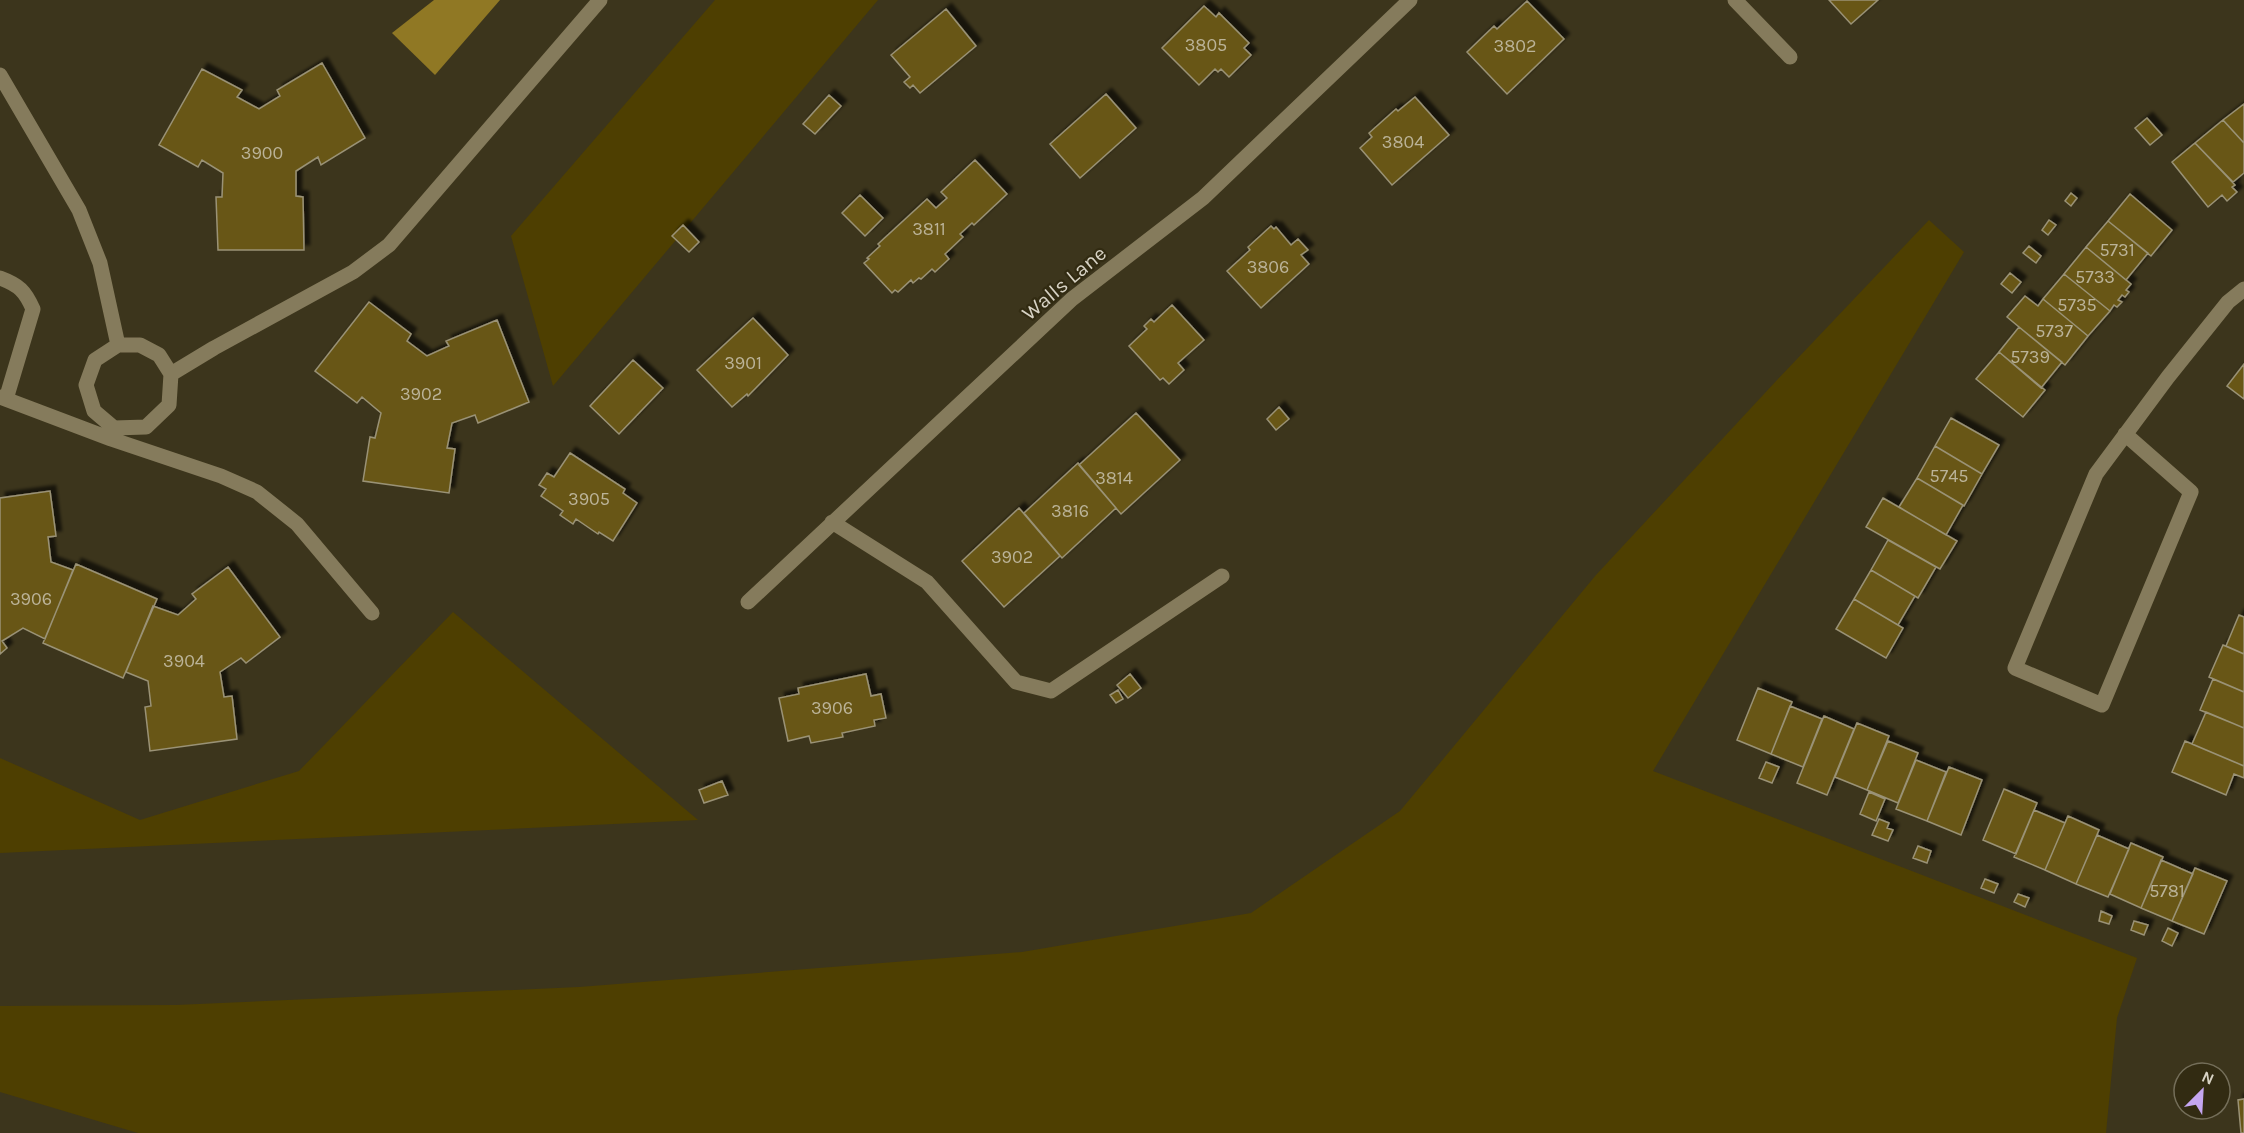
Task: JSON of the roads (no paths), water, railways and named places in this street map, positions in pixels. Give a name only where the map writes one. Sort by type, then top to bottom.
[{"type":"street","points":[[171,374],[214,348],[354,273],[389,245],[600,0]]},
{"type":"street","name":"Walls Lane","points":[[748,602],[1072,299],[1203,198],[1410,0]]},
{"type":"street","points":[[1735,0],[1790,57]]},
{"type":"street","points":[[0,75],[79,210],[100,263],[118,345]]},
{"type":"street","points":[[0,278],[15,284],[27,295],[33,309],[3,398],[113,433],[257,492],[297,524],[372,613]]},
{"type":"street","points":[[2125,434],[2191,492],[2102,705],[2015,668],[2096,474],[2125,434],[2228,302],[2244,289]]},
{"type":"street","points":[[118,345],[140,345],[159,355],[171,374],[169,405],[146,427],[113,433],[94,411],[86,385],[95,360],[118,345]]},
{"type":"street","points":[[832,522],[927,582],[1016,682],[1051,691],[1222,576]]}]
